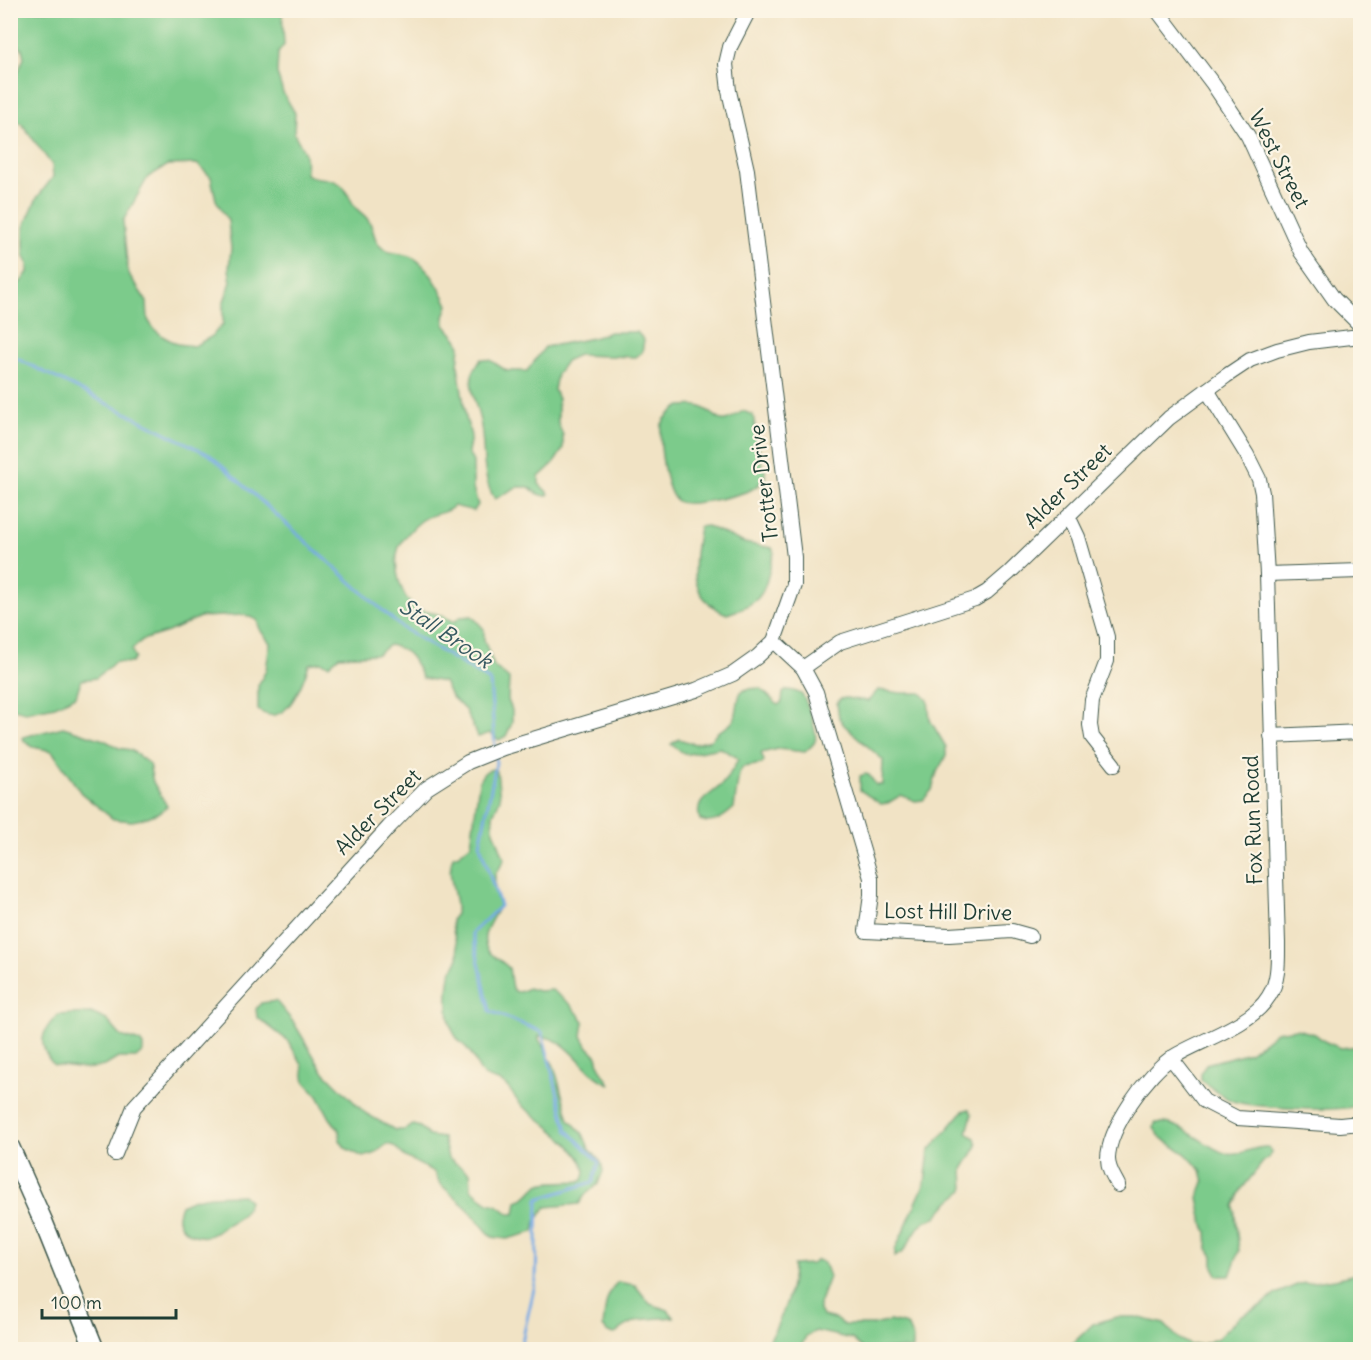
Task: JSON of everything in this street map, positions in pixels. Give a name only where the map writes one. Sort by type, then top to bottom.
[{"type":"highway","points":[[10,1146],[95,1350]]},
{"type":"street","name":"Trotter Drive","points":[[749,10],[730,48],[726,64],[729,91],[747,170],[794,557],[794,585],[774,641]]},
{"type":"street","name":"West Street","points":[[1158,11],[1213,84],[1248,136],[1301,252],[1334,299],[1360,325]]},
{"type":"street","name":"Alder Street","points":[[803,668],[840,642],[975,599],[987,592],[1169,418],[1250,360],[1309,342],[1360,336]]},
{"type":"street","name":"Fox Run Road","points":[[1118,1185],[1108,1161],[1114,1135],[1125,1113],[1144,1086],[1171,1058],[1251,1015],[1269,996],[1277,971],[1267,574],[1263,505],[1259,479],[1207,390]]},
{"type":"street","points":[[1068,516],[1078,537],[1107,637],[1107,661],[1092,700],[1090,725],[1092,737],[1114,765]]},
{"type":"street","points":[[1267,574],[1360,571]]},
{"type":"street","points":[[774,641],[803,668]]},
{"type":"street","name":"Alder Street","points":[[115,1154],[134,1107],[389,827],[428,788],[468,762],[489,753],[696,690],[733,674],[757,657],[774,641]]},
{"type":"street","name":"Lost Hill Drive","points":[[803,668],[816,692],[871,878],[866,931],[949,935],[1012,931],[1030,936]]},
{"type":"street","points":[[1271,736],[1360,732]]},
{"type":"street","points":[[1171,1058],[1204,1101],[1237,1118],[1340,1125],[1360,1124]]},
{"type":"green space","points":[[11,10],[282,11],[284,45],[278,53],[277,73],[283,93],[295,113],[294,133],[305,154],[306,174],[336,181],[342,186],[355,207],[370,223],[379,245],[389,252],[409,256],[421,264],[437,284],[448,305],[444,317],[445,325],[460,346],[458,365],[471,436],[468,452],[473,462],[473,488],[478,505],[474,511],[454,506],[447,511],[425,518],[418,524],[408,534],[398,550],[398,574],[407,599],[418,609],[454,622],[460,617],[472,616],[484,629],[484,640],[494,666],[509,679],[508,700],[512,710],[512,723],[506,736],[499,740],[490,733],[478,737],[465,710],[451,696],[444,682],[422,678],[407,652],[389,645],[377,654],[339,656],[329,665],[321,662],[309,664],[292,702],[285,710],[268,715],[258,710],[258,686],[266,670],[270,643],[260,630],[257,620],[245,615],[200,617],[168,632],[142,640],[132,650],[135,658],[131,663],[115,662],[96,678],[81,680],[76,696],[55,706],[25,712],[11,708],[11,287],[21,282],[28,272],[24,254],[24,227],[37,198],[53,177],[52,165],[22,124],[11,121],[11,87],[24,58],[22,48],[11,41]],"holes":[[[197,164],[211,177],[216,200],[228,221],[231,248],[229,269],[231,282],[223,304],[223,324],[211,337],[194,346],[177,344],[154,329],[148,320],[147,302],[128,273],[123,221],[148,177],[168,165]]]},
{"type":"green space","points":[[610,332],[637,332],[644,340],[642,352],[636,357],[578,355],[567,360],[557,374],[554,390],[558,399],[558,424],[563,435],[563,449],[554,463],[539,477],[539,484],[549,494],[543,496],[529,487],[517,487],[495,499],[485,473],[481,426],[471,382],[474,369],[481,359],[490,360],[507,371],[527,371],[545,347],[593,338]]},
{"type":"green space","points":[[681,406],[699,406],[724,420],[743,411],[753,415],[762,466],[765,469],[765,479],[748,491],[727,497],[692,503],[677,501],[666,478],[661,436],[665,418]]},
{"type":"green space","points":[[707,526],[744,543],[772,548],[774,553],[762,593],[750,604],[727,614],[704,599],[695,578],[694,566],[699,527]]},
{"type":"green space","points":[[760,688],[778,705],[782,702],[783,693],[787,690],[801,694],[811,717],[816,737],[814,742],[805,752],[778,749],[761,753],[764,761],[762,764],[743,767],[739,773],[734,808],[714,821],[700,820],[701,802],[723,783],[738,759],[720,748],[688,754],[681,752],[671,744],[679,739],[695,744],[711,740],[716,733],[733,721],[741,692]]},
{"type":"green space","points":[[878,690],[921,693],[928,700],[930,720],[946,747],[946,756],[937,772],[932,790],[923,800],[915,801],[901,795],[888,803],[881,804],[860,790],[860,776],[865,774],[869,775],[876,785],[882,785],[883,760],[844,725],[839,718],[837,703],[840,699],[846,698],[868,701]]},
{"type":"green space","points":[[63,727],[104,740],[119,748],[131,750],[149,764],[153,782],[167,806],[160,812],[142,819],[132,821],[113,819],[81,793],[52,751],[33,747],[24,741],[23,737]]},
{"type":"green space","points":[[495,769],[500,799],[493,815],[493,828],[504,858],[495,874],[495,891],[500,905],[485,935],[486,947],[509,968],[514,991],[528,988],[538,991],[552,990],[570,1004],[584,1021],[582,1036],[597,1056],[600,1068],[610,1084],[592,1073],[560,1043],[539,1036],[554,1066],[569,1119],[583,1134],[589,1148],[601,1162],[603,1171],[598,1184],[585,1195],[579,1204],[546,1207],[536,1221],[534,1232],[507,1239],[492,1237],[468,1209],[440,1184],[434,1172],[405,1157],[394,1146],[387,1144],[374,1154],[363,1157],[345,1148],[340,1140],[339,1130],[318,1096],[305,1082],[302,1064],[288,1041],[257,1017],[256,1009],[261,1003],[276,1001],[294,1023],[322,1070],[365,1113],[395,1130],[404,1130],[413,1125],[420,1127],[429,1136],[443,1138],[448,1158],[470,1173],[471,1189],[488,1203],[497,1205],[509,1214],[515,1214],[517,1201],[541,1184],[582,1181],[585,1172],[582,1162],[574,1151],[552,1129],[521,1105],[504,1084],[483,1075],[471,1054],[458,1040],[450,1024],[448,999],[450,975],[458,955],[452,924],[456,907],[450,871],[451,864],[453,856],[471,844],[479,782],[485,772]]},
{"type":"green space","points":[[91,1013],[107,1020],[121,1036],[140,1042],[143,1052],[136,1058],[118,1058],[105,1066],[85,1069],[54,1065],[43,1045],[47,1027],[58,1015]]},
{"type":"green space","points":[[1296,1029],[1315,1034],[1340,1048],[1360,1046],[1360,1104],[1338,1109],[1320,1109],[1246,1104],[1227,1098],[1201,1080],[1201,1073],[1206,1064],[1250,1052],[1276,1032]]},
{"type":"green space","points":[[969,1109],[972,1114],[967,1133],[975,1138],[977,1146],[963,1169],[964,1190],[936,1217],[918,1228],[903,1252],[895,1257],[895,1250],[925,1183],[929,1151],[963,1111]]},
{"type":"green space","points":[[1155,1123],[1175,1125],[1227,1154],[1237,1154],[1262,1147],[1268,1147],[1271,1151],[1270,1156],[1241,1190],[1234,1206],[1239,1251],[1230,1276],[1218,1276],[1213,1267],[1213,1256],[1208,1249],[1207,1232],[1198,1198],[1204,1182],[1201,1170],[1186,1154],[1161,1138],[1154,1128]]},
{"type":"green space","points":[[243,1195],[249,1201],[242,1214],[210,1235],[194,1235],[179,1223],[180,1207],[188,1201],[211,1196]]},
{"type":"green space","points":[[817,1260],[824,1263],[829,1277],[819,1304],[819,1311],[823,1316],[835,1319],[844,1325],[874,1325],[890,1321],[907,1325],[913,1339],[913,1349],[863,1349],[852,1339],[816,1331],[806,1336],[800,1349],[765,1349],[788,1298],[793,1265],[811,1264]]},
{"type":"green space","points":[[1360,1273],[1360,1336],[1354,1345],[1356,1349],[1067,1349],[1093,1324],[1116,1317],[1136,1317],[1164,1324],[1179,1339],[1190,1345],[1203,1344],[1218,1338],[1240,1316],[1262,1305],[1276,1294],[1299,1284]]},
{"type":"green space","points":[[618,1282],[635,1285],[650,1304],[668,1310],[674,1317],[636,1321],[615,1334],[608,1333],[603,1327],[605,1309],[610,1291]]},
{"type":"waterway","name":"Stall Brook","points":[[10,355],[210,455],[401,627],[490,681],[495,748]]},
{"type":"waterway","name":"Stall Brook","points":[[495,755],[496,763],[480,845],[500,906],[472,933],[490,1011],[542,1032],[567,1130],[599,1162],[593,1182],[538,1199],[536,1280],[520,1350]]}]
